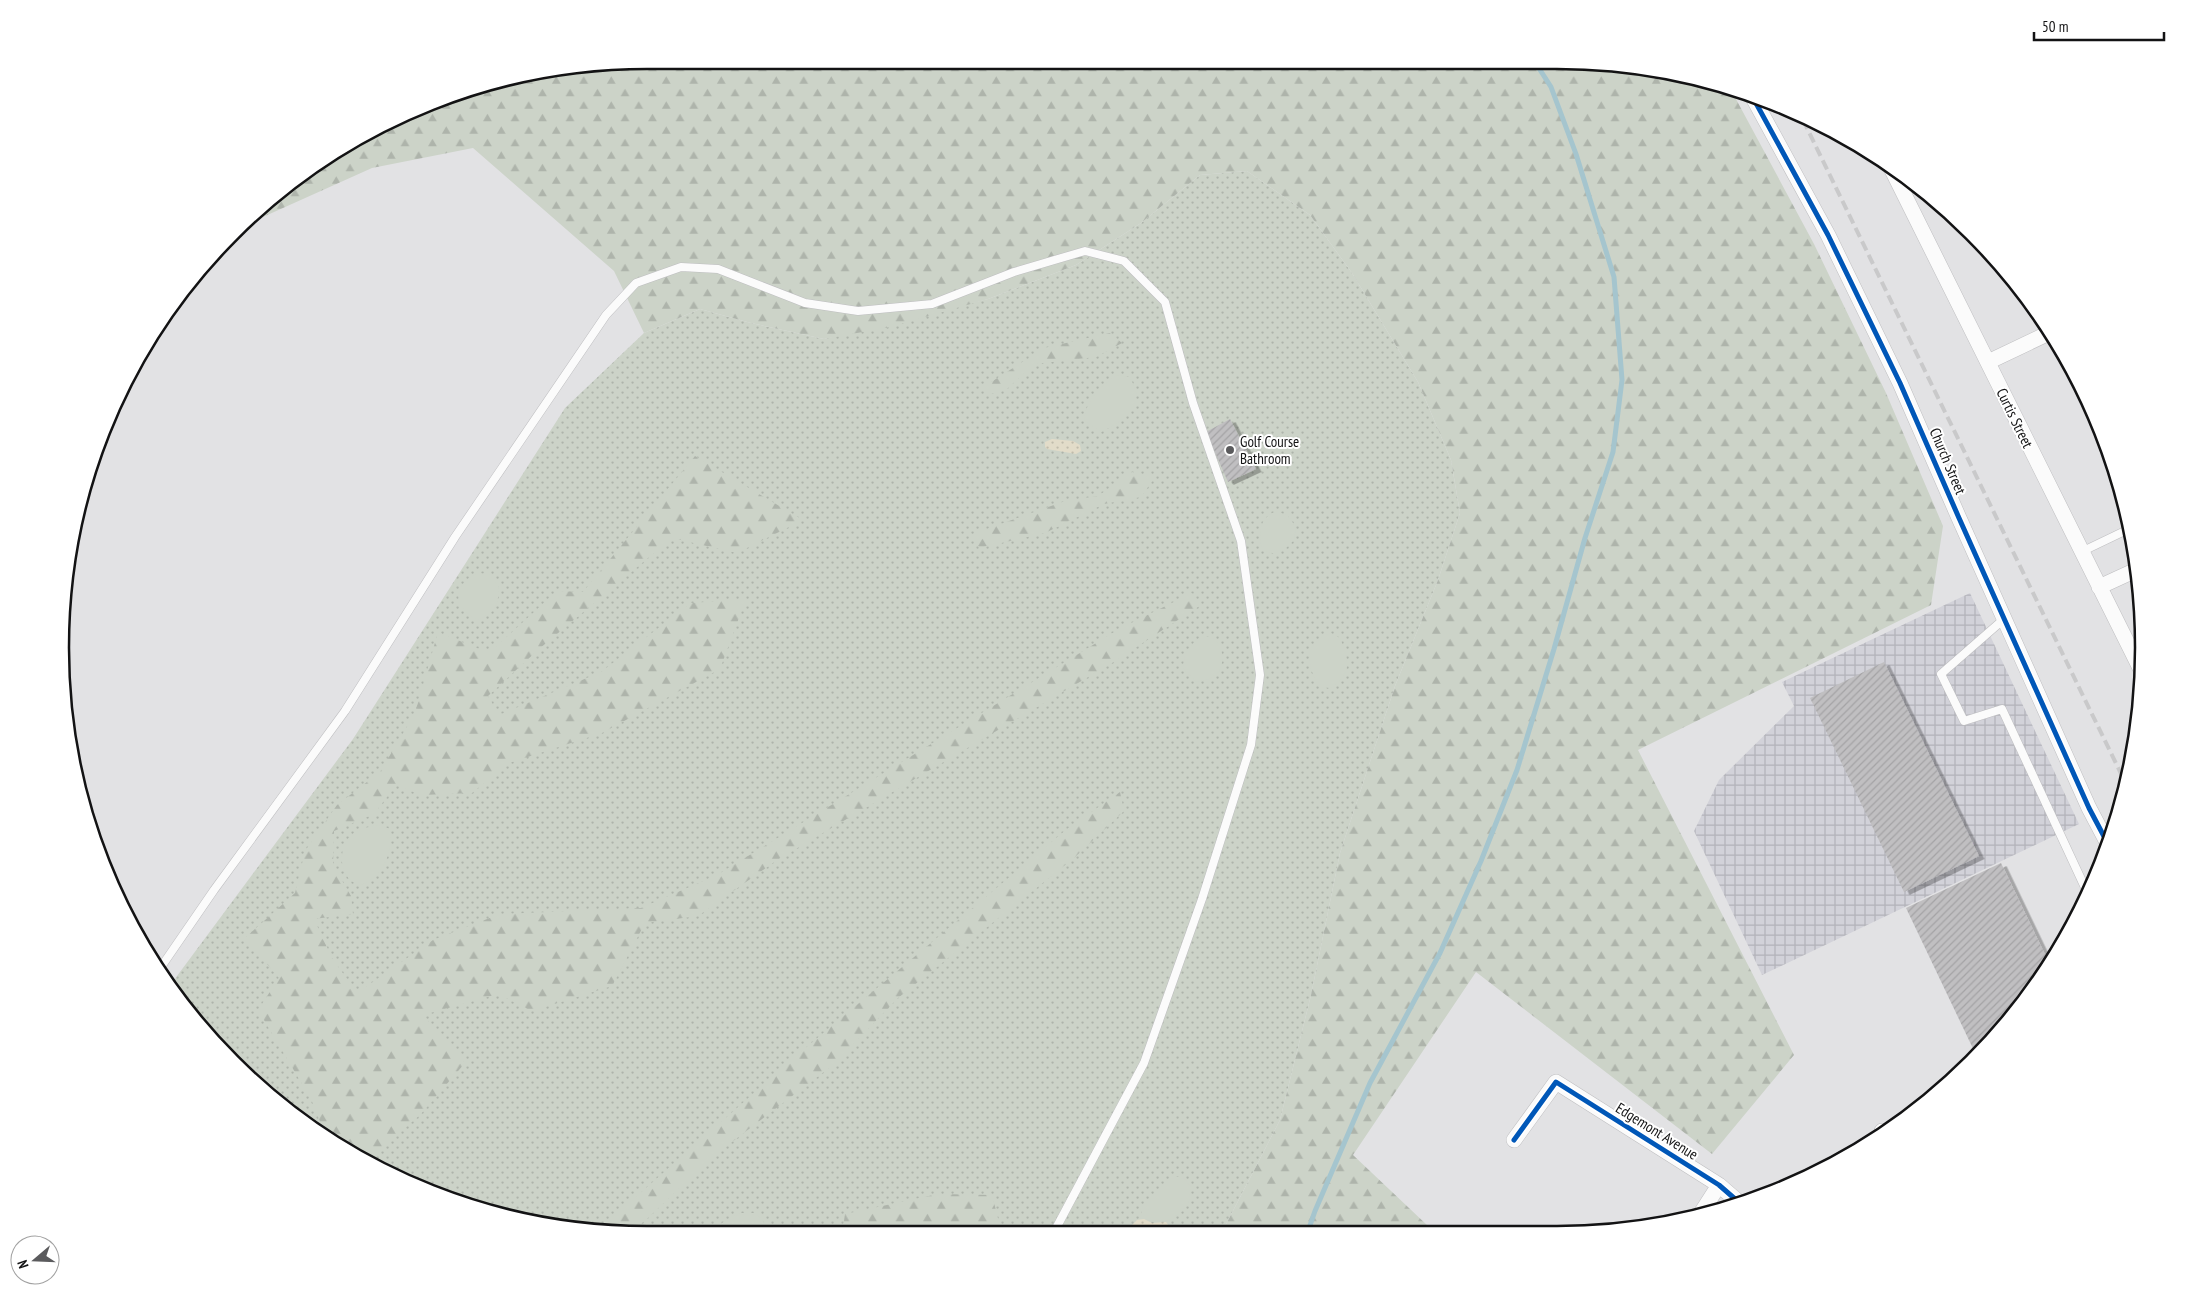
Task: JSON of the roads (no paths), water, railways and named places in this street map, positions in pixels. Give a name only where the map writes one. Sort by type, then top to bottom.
[{"type":"street","name":"Church Street","points":[[1757,104],[1828,236],[1900,383],[2004,620],[2089,808],[2104,836]]},
{"type":"street","name":"Curtis Street","points":[[1897,179],[2135,658]]},
{"type":"street","points":[[1988,362],[2044,335]]},
{"type":"street","points":[[2099,587],[2130,573]]},
{"type":"street","name":"Edgemont Avenue","points":[[1514,1140],[1556,1082],[1719,1185],[1735,1198]]},
{"type":"street","points":[[1705,1207],[1719,1185]]},
{"type":"lane","points":[[163,964],[219,882],[345,711],[455,538],[606,315],[636,283],[681,266],[718,269],[805,304],[858,310],[932,304],[1014,272],[1085,251],[1124,261],[1164,302],[1193,402],[1241,541],[1260,674],[1251,745],[1202,899],[1144,1063],[1057,1226]]},
{"type":"lane","points":[[2081,552],[2123,532]]},
{"type":"lane","points":[[2004,620],[1941,674],[1964,721],[2002,709],[2084,885]]},
{"type":"waterway","points":[[1310,1226],[1370,1083],[1440,953],[1481,861],[1517,770],[1585,538],[1613,452],[1622,380],[1614,277],[1576,154],[1551,87],[1539,69]]},
{"type":"railway","points":[[1805,125],[2121,774]]},
{"type":"place","name":"Golf Course Bathroom","points":[[1230,450]]}]
